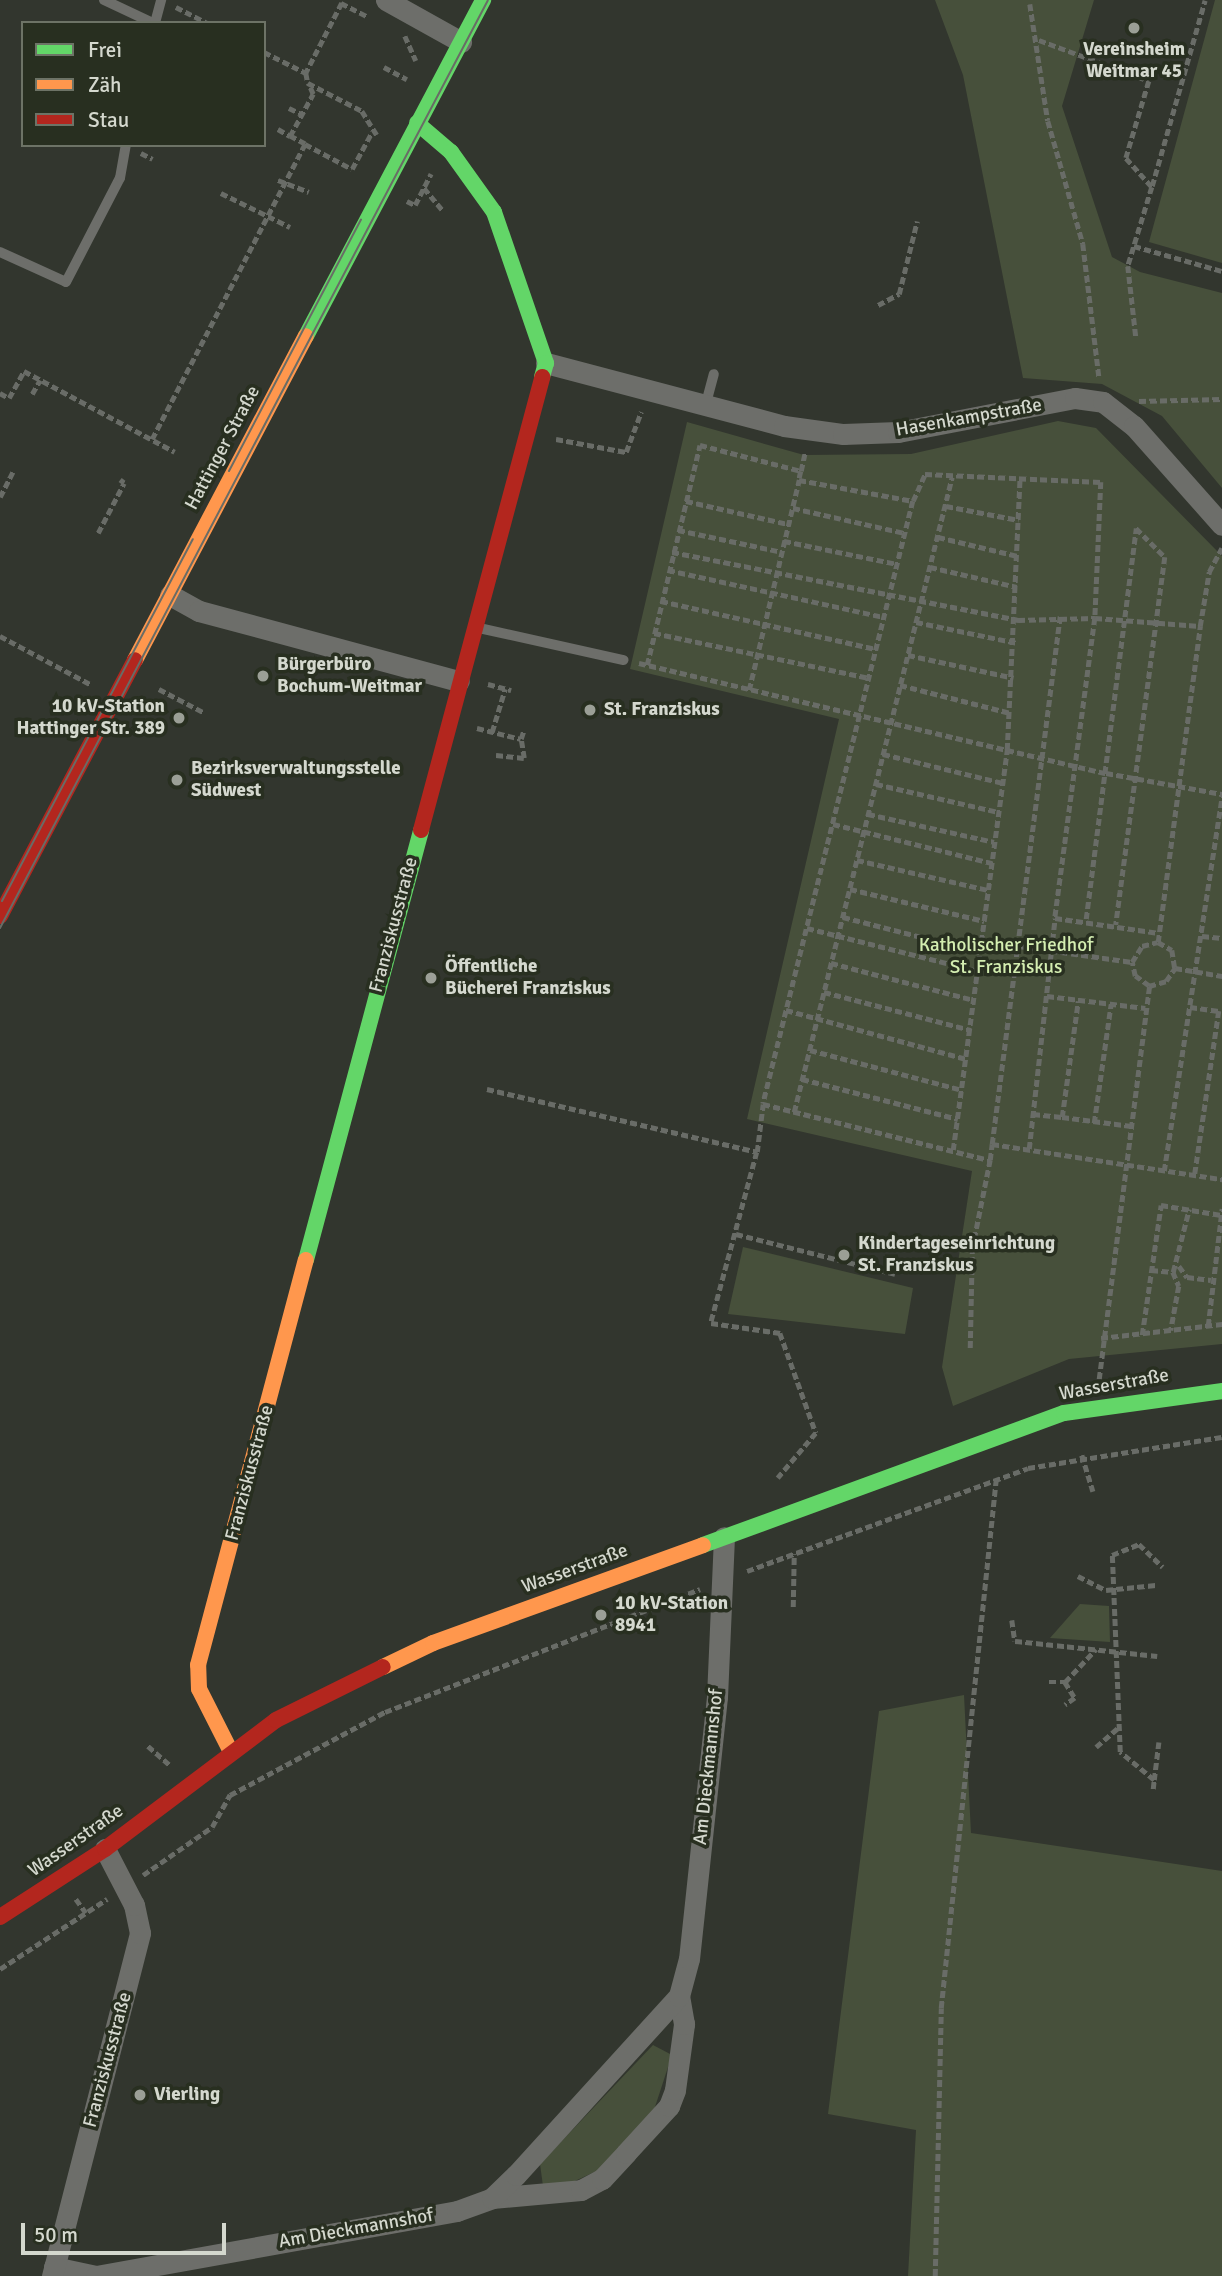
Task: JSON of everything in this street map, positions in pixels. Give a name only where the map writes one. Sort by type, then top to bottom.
[{"type":"main road","name":"Hattinger Straße","points":[[0,916],[461,42],[474,3]]},
{"type":"main road","points":[[417,123],[451,152],[494,212],[546,363]]},
{"type":"main road","name":"Franziskusstraße","points":[[231,1752],[199,1689],[198,1665],[470,682],[474,627],[546,363]]},
{"type":"main road","name":"Wasserstraße","points":[[0,1917],[105,1849],[231,1752],[286,1714],[433,1643],[1064,1413],[1222,1391]]},
{"type":"street","points":[[386,0],[461,42]]},
{"type":"street","name":"Hasenkampstraße","points":[[546,363],[705,407],[809,431],[898,432],[1076,398],[1103,402]]},
{"type":"street","points":[[1103,402],[1134,426],[1222,524]]},
{"type":"street","points":[[170,595],[199,611],[470,682]]},
{"type":"street","name":"Am Dieckmannshof","points":[[52,2272],[96,2276],[457,2211],[492,2198],[581,2190],[626,2153],[669,2106],[675,2090],[684,2024],[679,1996],[689,1959],[717,1697],[727,1579],[724,1537]]},
{"type":"street","name":"Franziskusstraße","points":[[52,2272],[140,1933],[134,1905],[105,1849]]},
{"type":"street","name":"Am Dieckmannshof","points":[[492,2198],[679,1996]]},
{"type":"lane","points":[[104,0],[150,21]]},
{"type":"lane","points":[[155,21],[162,0]]},
{"type":"lane","points":[[0,252],[66,282],[120,178],[126,147]]},
{"type":"lane","points":[[705,407],[714,374]]},
{"type":"lane","points":[[474,627],[623,660]]},
{"type":"path","points":[[162,0],[202,21]]},
{"type":"path","points":[[1136,337],[1128,266],[1205,0]]},
{"type":"path","points":[[290,136],[313,93],[306,74],[342,3]]},
{"type":"path","points":[[1030,4],[1039,40],[1048,121],[1083,244],[1103,402],[1222,399]]},
{"type":"path","points":[[1039,40],[1149,81],[1126,158],[1152,187]]},
{"type":"path","points":[[384,67],[407,79],[416,53],[402,42]]},
{"type":"path","points":[[266,53],[306,74]]},
{"type":"path","points":[[308,83],[362,111],[372,132],[377,135]]},
{"type":"path","points":[[289,108],[302,114]]},
{"type":"path","points":[[278,130],[352,169],[372,132]]},
{"type":"path","points":[[152,439],[305,144]]},
{"type":"path","points":[[278,180],[286,180],[309,192]]},
{"type":"path","points":[[402,198],[415,205],[424,188],[443,211]]},
{"type":"path","points":[[220,193],[289,227]]},
{"type":"path","points":[[258,219],[266,215]]},
{"type":"path","points":[[878,305],[899,294],[917,221]]},
{"type":"path","points":[[1134,246],[1222,271]]},
{"type":"path","points":[[206,321],[212,324]]},
{"type":"path","points":[[0,393],[9,398],[21,370],[175,452]]},
{"type":"path","points":[[32,394],[40,380]]},
{"type":"path","points":[[545,437],[626,452],[642,408]]},
{"type":"path","points":[[749,690],[809,431]]},
{"type":"path","points":[[647,665],[672,551],[700,445],[801,471]]},
{"type":"path","points":[[0,496],[13,472]]},
{"type":"path","points":[[778,1478],[816,1433],[780,1333],[711,1323],[757,1152],[763,1104],[912,500],[925,474],[1101,482],[1095,618],[1055,918],[1029,1149]]},
{"type":"path","points":[[794,1112],[952,477]]},
{"type":"path","points":[[953,1150],[1011,713],[1018,620],[1020,478]]},
{"type":"path","points":[[98,533],[124,483],[120,480]]},
{"type":"path","points":[[799,480],[912,500]]},
{"type":"path","points":[[686,501],[788,524]]},
{"type":"path","points":[[946,506],[1019,520]]},
{"type":"path","points":[[793,508],[905,533]]},
{"type":"path","points":[[1086,919],[1127,621],[1136,528],[1165,557],[1159,623],[1116,925]]},
{"type":"path","points":[[678,530],[782,552]]},
{"type":"path","points":[[938,537],[1018,556]]},
{"type":"path","points":[[784,541],[897,564]]},
{"type":"path","points":[[1158,942],[1182,788],[1200,626],[1209,572],[1222,547]]},
{"type":"path","points":[[672,551],[1018,620],[1060,616],[1200,626]]},
{"type":"path","points":[[930,567],[1017,587]]},
{"type":"path","points":[[668,570],[883,617]]},
{"type":"path","points":[[661,601],[875,649]]},
{"type":"path","points":[[970,1348],[972,1249],[990,1160],[1045,759],[1060,616]]},
{"type":"path","points":[[916,622],[1017,643]]},
{"type":"path","points":[[654,633],[869,678]]},
{"type":"path","points":[[0,636],[88,683]]},
{"type":"path","points":[[908,655],[1014,678]]},
{"type":"path","points":[[623,660],[1106,773],[1222,794],[1197,972],[1164,1171]]},
{"type":"path","points":[[470,682],[508,689],[492,732]]},
{"type":"path","points":[[900,685],[1011,713]]},
{"type":"path","points":[[159,689],[203,712]]},
{"type":"path","points":[[468,726],[521,739]]},
{"type":"path","points":[[496,755],[524,758],[521,739],[524,729]]},
{"type":"path","points":[[883,754],[1003,783]]},
{"type":"path","points":[[876,784],[998,812]]},
{"type":"path","points":[[869,814],[994,842]]},
{"type":"path","points":[[833,824],[992,863]]},
{"type":"path","points":[[857,860],[988,890]]},
{"type":"path","points":[[850,889],[984,921]]},
{"type":"path","points":[[843,917],[980,953]]},
{"type":"path","points":[[1055,918],[1086,919],[1159,933]]},
{"type":"path","points":[[807,928],[978,971]]},
{"type":"path","points":[[1202,936],[1222,938]]},
{"type":"path","points":[[1158,942],[1172,950],[1175,968],[1166,981],[1149,986],[1135,976],[1132,962],[1142,946],[1158,942]]},
{"type":"path","points":[[1019,946],[1132,962]]},
{"type":"path","points":[[831,963],[974,1000]]},
{"type":"path","points":[[1175,968],[1222,976]]},
{"type":"path","points":[[1097,1370],[1149,986]]},
{"type":"path","points":[[824,992],[971,1030]]},
{"type":"path","points":[[1046,996],[1145,1007]]},
{"type":"path","points":[[1062,1117],[1078,1001]]},
{"type":"path","points":[[1094,1123],[1111,1004]]},
{"type":"path","points":[[1190,1007],[1221,1011],[1195,1174]]},
{"type":"path","points":[[786,1010],[966,1059]]},
{"type":"path","points":[[810,1050],[962,1090]]},
{"type":"path","points":[[802,1079],[958,1119]]},
{"type":"path","points":[[487,1089],[757,1152]]},
{"type":"path","points":[[763,1104],[990,1160]]},
{"type":"path","points":[[1033,1114],[1131,1126]]},
{"type":"path","points":[[992,1144],[1222,1179]]},
{"type":"path","points":[[1142,1335],[1161,1205],[1222,1212],[1211,1280],[1208,1326]]},
{"type":"path","points":[[1173,1272],[1179,1266],[1189,1209]]},
{"type":"path","points":[[736,1234],[895,1274]]},
{"type":"path","points":[[1179,1266],[1187,1277],[1211,1280]]},
{"type":"path","points":[[1151,1270],[1173,1272]]},
{"type":"path","points":[[1173,1272],[1179,1286]]},
{"type":"path","points":[[1171,1330],[1179,1286],[1187,1277]]},
{"type":"path","points":[[1101,1338],[1222,1324]]},
{"type":"path","points":[[744,1572],[996,1479],[1082,1455],[1222,1437]]},
{"type":"path","points":[[1082,1455],[1093,1491]]},
{"type":"path","points":[[935,2276],[941,2008],[996,1479]]},
{"type":"path","points":[[1154,1780],[1119,1752],[1112,1555],[1139,1544],[1163,1567]]},
{"type":"path","points":[[793,1607],[794,1554]]},
{"type":"path","points":[[1078,1576],[1113,1588],[1156,1585]]},
{"type":"path","points":[[148,1871],[212,1827],[230,1795],[316,1745],[385,1712],[708,1586]]},
{"type":"path","points":[[1012,1620],[1015,1641],[1157,1656]]},
{"type":"path","points":[[1049,1682],[1065,1682],[1096,1649]]},
{"type":"path","points":[[1065,1682],[1075,1698],[1065,1705]]},
{"type":"path","points":[[1096,1747],[1119,1727]]},
{"type":"path","points":[[312,1738],[316,1745]]},
{"type":"path","points":[[1153,1789],[1159,1742]]},
{"type":"path","points":[[148,1746],[169,1765]]},
{"type":"path","points":[[293,1749],[297,1755]]},
{"type":"path","points":[[77,1900],[86,1913]]},
{"type":"path","points":[[0,1969],[97,1906]]},
{"type":"green space","points":[[935,0],[1094,0],[1062,106],[1112,257],[1140,272],[1222,293],[1222,488],[1162,416],[1102,384],[1023,378],[963,75]]},
{"type":"green space","points":[[1215,0],[1222,0],[1222,263],[1149,242]]},
{"type":"green space","name":"Katholischer Friedhof St. Franziskus","points":[[1058,421],[1096,428],[1222,556],[1222,1344],[1069,1359],[953,1406],[942,1367],[972,1171],[747,1119],[839,719],[630,669],[687,422],[804,455],[911,454]]},
{"type":"green space","points":[[743,1247],[913,1288],[905,1334],[728,1314]]},
{"type":"green space","points":[[1080,1604],[1109,1606],[1110,1642],[1050,1638]]},
{"type":"green space","points":[[964,1695],[971,1833],[1222,1871],[1222,2276],[908,2276],[916,2130],[828,2114],[879,1711]]},
{"type":"green space","points":[[653,2045],[672,2055],[653,2113],[601,2169],[564,2186],[543,2186],[540,2164]]},
{"type":"tram line","points":[[0,928],[488,0]]},
{"type":"tram line","points":[[229,471],[361,220]]},
{"type":"tram line","points":[[2,901],[193,539]]},
{"type":"traffic: fast","points":[[306,336],[483,0]]},
{"type":"traffic: fast","points":[[417,123],[451,152],[494,212],[546,363],[542,377]]},
{"type":"traffic: fast","points":[[306,1260],[421,830]]},
{"type":"traffic: fast","points":[[703,1545],[1064,1413],[1222,1391]]},
{"type":"traffic: slow","points":[[135,660],[306,336]]},
{"type":"traffic: slow","points":[[231,1752],[199,1689],[198,1665],[306,1260]]},
{"type":"traffic: slow","points":[[383,1667],[433,1643],[703,1545]]},
{"type":"traffic: jam","points":[[421,830],[542,377]]},
{"type":"traffic: jam","points":[[0,916],[135,660]]},
{"type":"traffic: jam","points":[[0,1917],[105,1849],[276,1720],[383,1667]]},
{"type":"place","name":"Vereinsheim Weitmar 45","points":[[1134,28]]},
{"type":"place","name":"Bürgerbüro Bochum-Weitmar","points":[[263,676]]},
{"type":"place","name":"St. Franziskus","points":[[590,710]]},
{"type":"place","name":"10 kV-Station Hattinger Str. 389","points":[[179,718]]},
{"type":"place","name":"Bezirksverwaltungsstelle Südwest","points":[[177,780]]},
{"type":"place","name":"Öffentliche Bücherei Franziskus","points":[[431,978]]},
{"type":"place","name":"Kindertageseinrichtung St. Franziskus","points":[[844,1255]]},
{"type":"place","name":"10 kV-Station 8941","points":[[601,1615]]},
{"type":"place","name":"Vierling","points":[[140,2095]]}]
